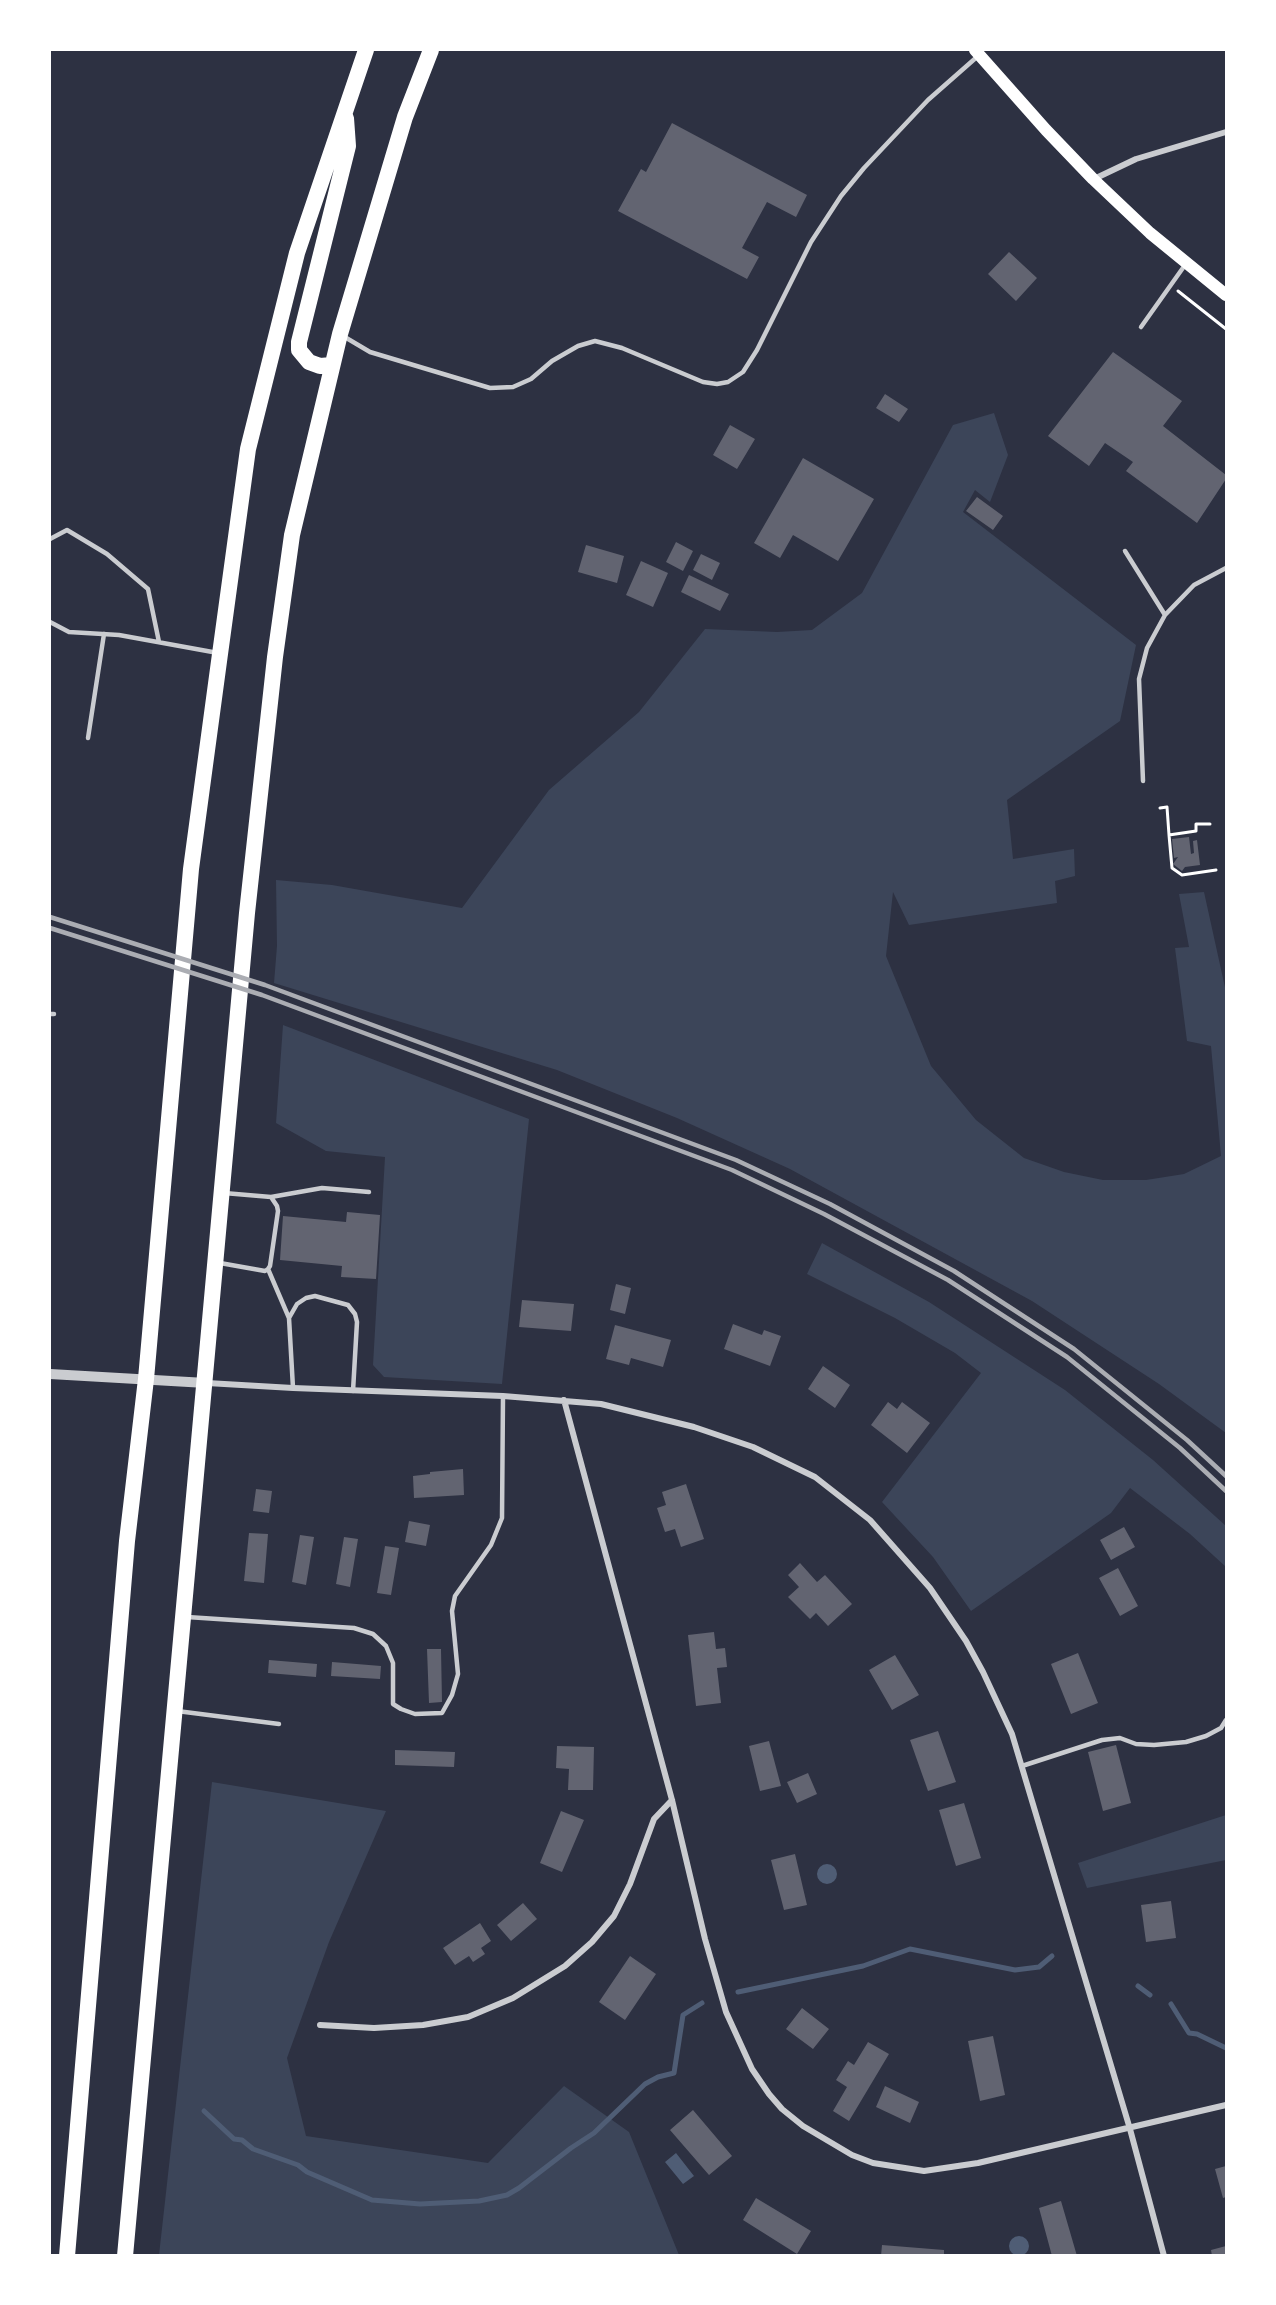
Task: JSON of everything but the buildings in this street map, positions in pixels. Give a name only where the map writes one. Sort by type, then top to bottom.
[{"type":"highway","points":[[67,2256],[128,1541],[146,1379],[189,894],[220,654],[248,449],[297,253],[366,50]]},
{"type":"highway","points":[[125,2256],[206,1383],[231,1081],[275,657],[292,535],[340,334],[405,117],[429,53]]},
{"type":"highway","points":[[333,365],[320,366],[309,362],[299,350],[299,342],[348,146],[345,111]]},
{"type":"main road","points":[[977,52],[1093,179],[1150,233],[1227,295]]},
{"type":"street","points":[[1093,179],[1136,159],[1227,132]]},
{"type":"street","points":[[50,1374],[353,1391],[503,1396],[601,1404],[656,1416],[753,1447],[815,1478],[870,1520],[930,1588],[966,1641],[1012,1734],[1130,2129],[1164,2256]]},
{"type":"street","points":[[564,1400],[672,1800],[705,1939],[726,2012],[752,2069],[782,2109],[803,2126],[852,2155],[873,2163],[924,2171],[978,2163],[1227,2105]]},
{"type":"street","points":[[320,2025],[374,2028],[423,2025],[468,2017],[513,1998],[565,1966],[592,1942],[614,1916],[630,1884],[654,1819],[672,1800]]},
{"type":"lane","points":[[340,334],[370,352],[490,388],[513,387],[531,380],[552,361],[578,346],[596,341],[622,348],[703,382],[717,384],[728,382],[742,372],[757,350],[811,242],[841,195],[921,107],[977,52]]},
{"type":"lane","points":[[1141,327],[1187,262]]},
{"type":"lane","points":[[50,539],[67,530],[107,554],[148,589],[159,642]]},
{"type":"lane","points":[[1125,550],[1164,615]]},
{"type":"lane","points":[[1143,781],[1139,679],[1147,648],[1164,615],[1194,585],[1227,568]]},
{"type":"lane","points":[[50,622],[69,632],[104,634],[159,642],[220,654]]},
{"type":"lane","points":[[88,738],[104,634]]},
{"type":"lane","points":[[222,1193],[271,1197],[322,1188],[369,1192]]},
{"type":"lane","points":[[271,1197],[278,1211],[268,1269],[289,1318],[293,1388]]},
{"type":"lane","points":[[216,1263],[265,1271],[268,1269]]},
{"type":"lane","points":[[289,1318],[297,1304],[306,1298],[315,1296],[337,1300],[352,1309],[357,1322],[353,1391]]},
{"type":"lane","points":[[184,1617],[354,1628],[373,1634],[386,1646],[393,1663],[393,1704],[415,1714],[442,1713],[452,1695],[458,1674],[452,1611],[455,1596],[491,1545],[504,1509],[503,1396]]},
{"type":"lane","points":[[175,1711],[279,1724]]},
{"type":"lane","points":[[1022,1766],[1102,1740],[1120,1738],[1136,1744],[1154,1745],[1186,1742],[1206,1736],[1221,1728],[1227,1720]]},
{"type":"path","points":[[1170,286],[1227,329]]},
{"type":"path","points":[[1160,808],[1167,807],[1172,868],[1182,875],[1216,870]]},
{"type":"path","points":[[1169,835],[1196,831],[1196,824],[1210,824]]},
{"type":"shaded area","points":[[994,413],[1008,455],[990,502],[975,490],[963,512],[1136,645],[1120,721],[1007,800],[1013,859],[1074,849],[1075,876],[1055,881],[1057,903],[909,925],[893,892],[886,956],[931,1066],[976,1120],[1024,1158],[1064,1172],[1103,1180],[1146,1180],[1184,1174],[1221,1156],[1211,1046],[1187,1041],[1175,948],[1189,947],[1179,894],[1204,892],[1226,992],[1226,1433],[1159,1384],[1032,1301],[790,1169],[677,1118],[557,1070],[274,983],[277,946],[276,880],[332,885],[462,908],[549,790],[639,712],[705,629],[777,632],[812,630],[862,593],[953,425]]},
{"type":"shaded area","points":[[283,1025],[529,1119],[502,1384],[384,1377],[373,1365],[385,1157],[326,1151],[276,1123]]},
{"type":"shaded area","points":[[822,1243],[929,1302],[1065,1390],[1153,1460],[1226,1526],[1226,1567],[1190,1534],[1130,1488],[1111,1513],[971,1611],[933,1557],[882,1502],[981,1373],[955,1353],[895,1318],[807,1274]]},
{"type":"shaded area","points":[[212,1782],[386,1811],[329,1942],[287,2058],[306,2136],[488,2163],[564,2086],[629,2132],[679,2255],[159,2255]]},
{"type":"shaded area","points":[[1226,1815],[1226,1860],[1087,1888],[1078,1863]]},
{"type":"shaded area","points":[[827,1864],[834,1867],[837,1874],[834,1881],[827,1884],[820,1881],[817,1874],[820,1867]]},
{"type":"shaded area","points":[[676,2153],[694,2176],[683,2184],[665,2162]]},
{"type":"shaded area","points":[[1019,2236],[1026,2239],[1029,2246],[1026,2253],[1019,2256],[1012,2253],[1009,2246],[1012,2239]]},
{"type":"waterway","points":[[738,1992],[863,1966],[910,1949],[1015,1970],[1039,1967],[1052,1956]]},
{"type":"waterway","points":[[1138,1986],[1150,1995]]},
{"type":"waterway","points":[[204,2111],[234,2139],[242,2140],[253,2149],[298,2165],[307,2172],[372,2200],[420,2204],[479,2201],[507,2195],[594,2133],[645,2084],[658,2077],[674,2073],[683,2015],[702,2003]]},
{"type":"waterway","points":[[1171,2004],[1189,2033],[1197,2034],[1226,2048]]},
{"type":"railway","points":[[50,917],[265,985],[736,1160],[830,1204],[954,1271],[1074,1349],[1187,1440],[1226,1476]]},
{"type":"railway","points":[[50,928],[262,995],[732,1170],[824,1214],[948,1280],[1067,1357],[1180,1448],[1226,1491]]}]
